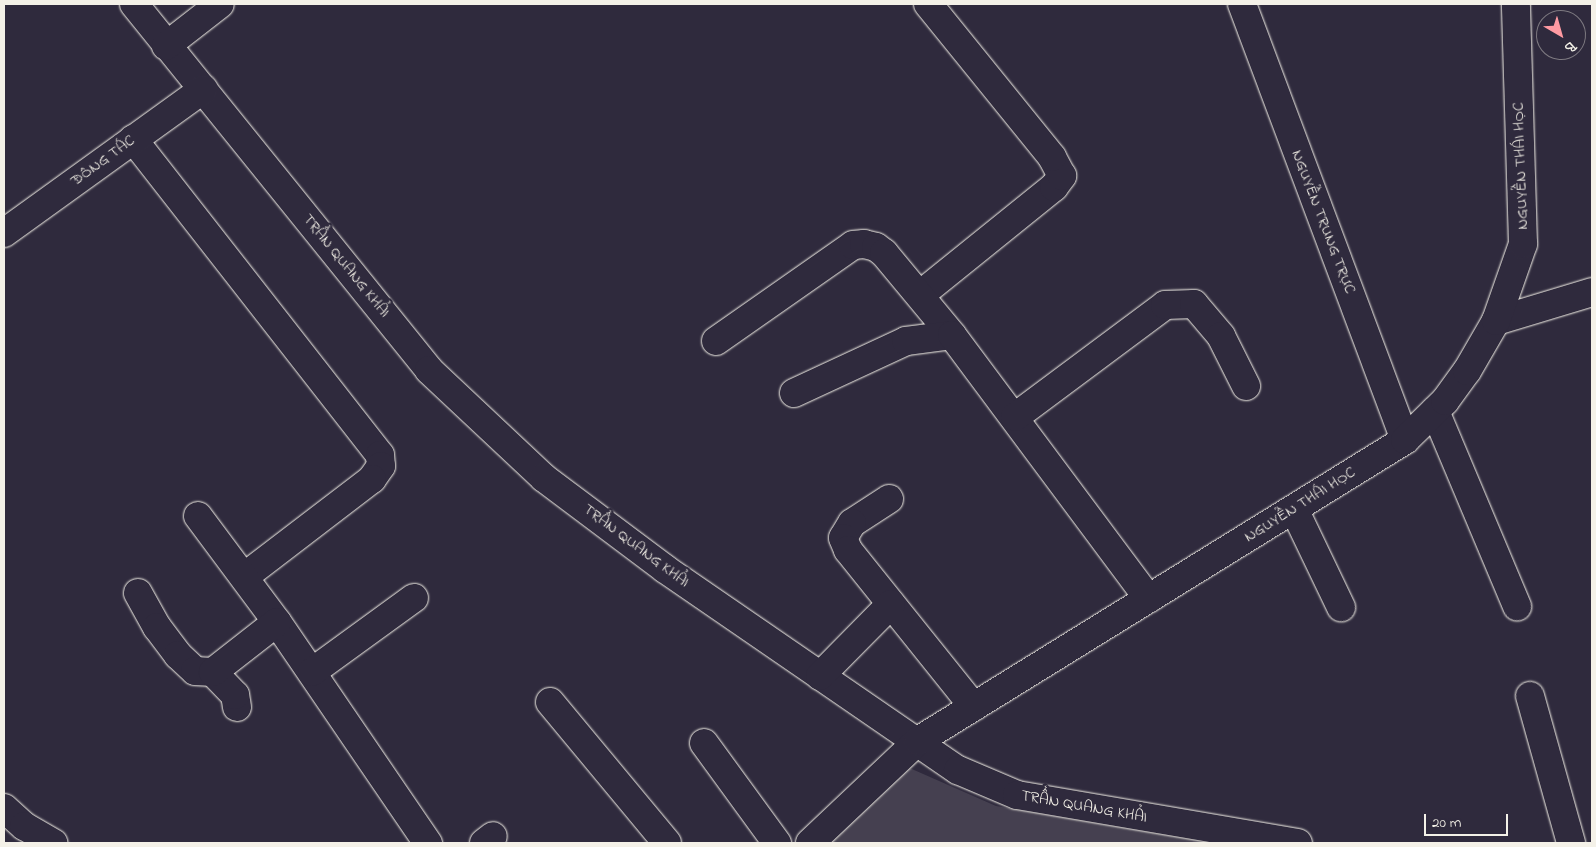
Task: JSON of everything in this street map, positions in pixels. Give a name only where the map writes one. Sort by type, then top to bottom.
[{"type":"street","name":"TRẦN QUANG KHẢI","points":[[134,4],[429,370],[544,478],[665,569],[958,770],[1017,796],[1298,843]]},
{"type":"street","points":[[166,46],[220,4]]},
{"type":"street","points":[[920,295],[1054,187],[1062,176],[1052,157],[928,4]]},
{"type":"street","name":"NGUYỄN TRUNG TRỰC","points":[[1242,4],[1405,440]]},
{"type":"street","name":"NGUYỄN THÁI HỌC","points":[[810,843],[918,742],[1405,440],[1435,411],[1467,371],[1496,321],[1523,244],[1516,4]]},
{"type":"street","name":"ĐÔNG TÁC","points":[[4,233],[204,89]]},
{"type":"street","points":[[133,139],[380,455],[381,466],[372,479],[244,577]]},
{"type":"street","points":[[716,341],[853,245],[876,246],[920,295],[952,335],[1149,599]]},
{"type":"street","points":[[1496,321],[1592,292]]},
{"type":"street","points":[[1015,417],[1165,305],[1194,304],[1221,336],[1246,386]]},
{"type":"street","points":[[794,393],[906,341],[952,335]]},
{"type":"street","points":[[1435,411],[1517,606]]},
{"type":"street","points":[[889,499],[852,523],[843,538],[848,550],[974,707]]},
{"type":"street","points":[[1294,509],[1341,607]]},
{"type":"street","points":[[198,516],[277,622],[428,843]]},
{"type":"street","points":[[138,593],[157,627],[178,655],[195,671],[213,672],[277,622]]},
{"type":"street","points":[[312,672],[414,598]]},
{"type":"street","points":[[820,676],[892,604]]},
{"type":"street","points":[[213,672],[235,695],[237,707]]},
{"type":"street","points":[[1530,696],[1570,843]]},
{"type":"street","points":[[550,702],[656,838]]},
{"type":"street","points":[[704,743],[777,843]]},
{"type":"street","points":[[4,808],[24,826],[54,843]]},
{"type":"shaded area","points":[[905,766],[996,806],[1211,843],[829,843]]}]
